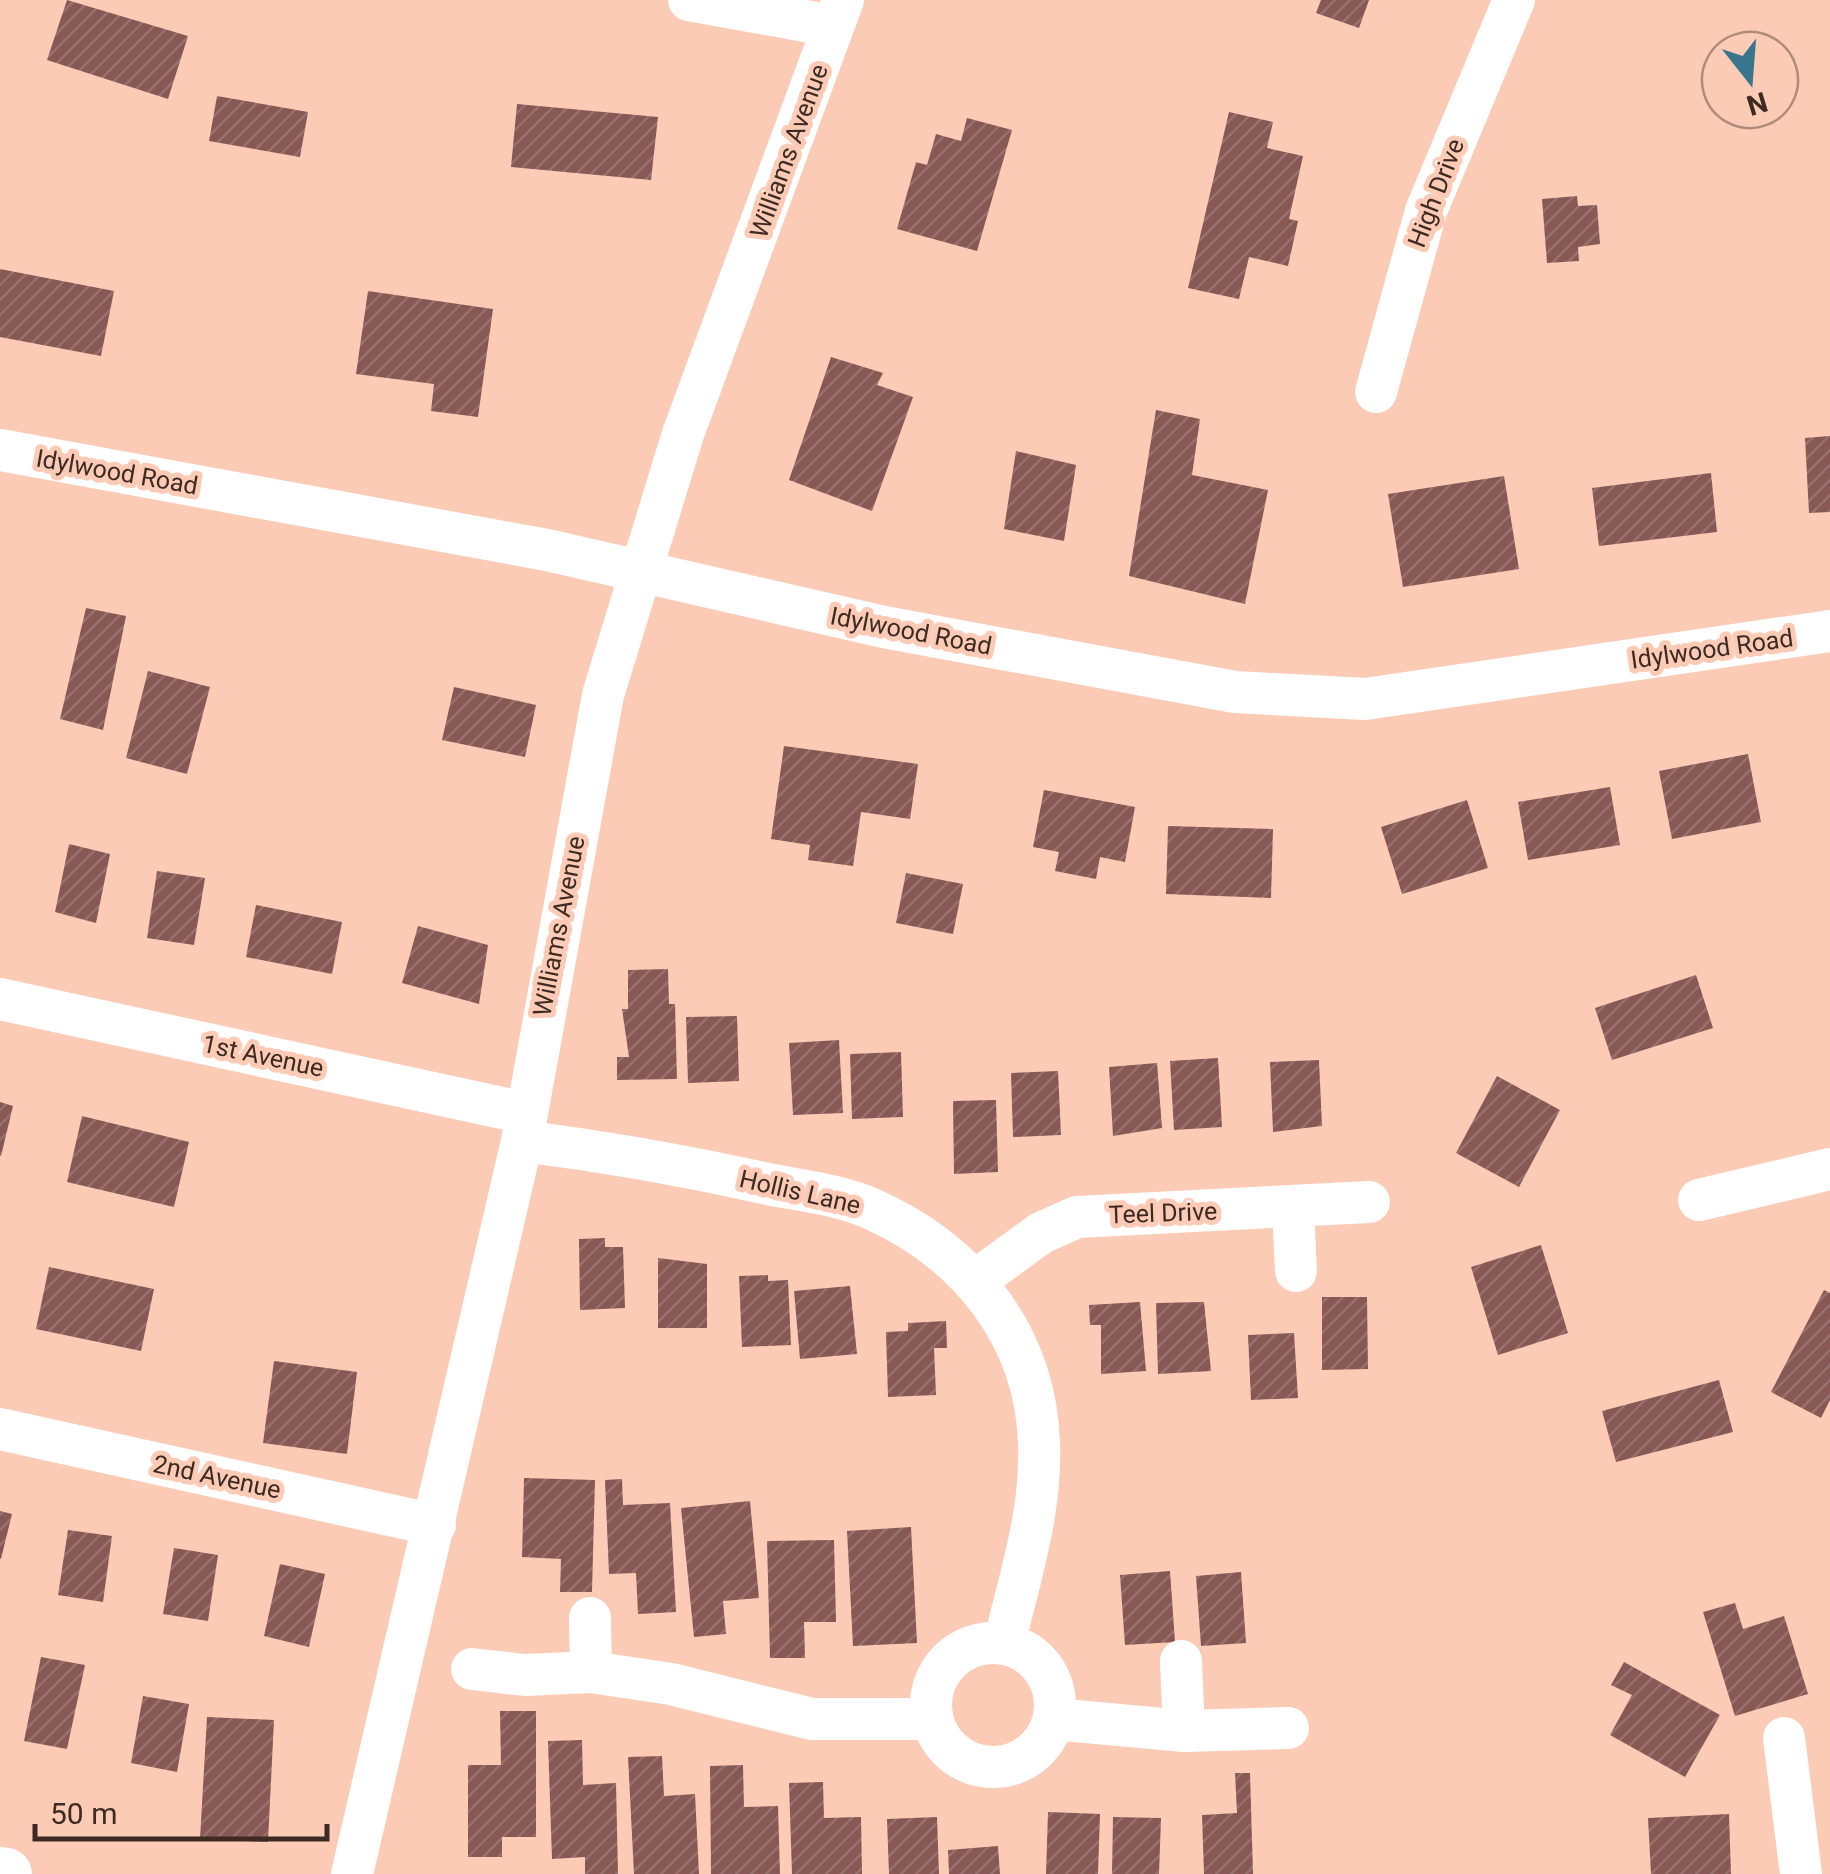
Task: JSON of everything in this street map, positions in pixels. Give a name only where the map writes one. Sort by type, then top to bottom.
[{"type":"street","points":[[690,0],[838,13]]},
{"type":"street","name":"High Drive","points":[[1376,392],[1426,212],[1514,0]]},
{"type":"street","name":"Williams Avenue","points":[[352,1874],[524,1127],[603,694],[637,573],[683,434],[838,13]]},
{"type":"street","name":"Idylwood Road","points":[[0,450],[547,550],[637,573],[1112,672],[1270,695],[1365,698],[1830,632]]},
{"type":"street","name":"1st Avenue","points":[[0,998],[524,1127]]},
{"type":"street","name":"Hollis Lane","points":[[524,1127],[869,1207],[921,1234],[975,1280],[1005,1320],[1028,1372],[1039,1442],[1038,1496],[1004,1644]]},
{"type":"street","points":[[1700,1200],[1830,1169]]},
{"type":"street","name":"Teel Drive","points":[[975,1280],[1040,1233],[1076,1217],[1369,1202]]},
{"type":"street","points":[[1293,1208],[1296,1270]]},
{"type":"street","name":"2nd Avenue","points":[[0,1429],[434,1524]]},
{"type":"street","points":[[590,1618],[591,1672]]},
{"type":"street","points":[[1004,1644],[1040,1663],[1050,1680],[1054,1718],[1036,1751],[1002,1766],[984,1766],[950,1751],[932,1719],[936,1679],[948,1662],[964,1650],[1004,1644]]},
{"type":"street","points":[[1182,1660],[1184,1731]]},
{"type":"street","points":[[472,1668],[526,1674],[591,1672],[671,1684],[812,1719],[932,1719]]},
{"type":"street","points":[[1054,1718],[1184,1731],[1288,1728]]},
{"type":"street","points":[[1784,1738],[1800,1874]]},
{"type":"building","points":[[67,0],[188,36],[168,99],[47,60]]},
{"type":"building","points":[[1321,0],[1369,0],[1359,28],[1316,13]]},
{"type":"building","points":[[217,96],[308,112],[300,157],[209,141]]},
{"type":"building","points":[[517,104],[658,117],[651,180],[511,167]]},
{"type":"building","points":[[1229,112],[1273,122],[1267,148],[1303,156],[1289,219],[1298,221],[1288,266],[1249,257],[1239,299],[1188,288]]},
{"type":"building","points":[[967,118],[1012,130],[977,251],[897,229],[916,162],[927,165],[936,134],[961,141]]},
{"type":"building","points":[[1577,196],[1578,206],[1597,205],[1600,244],[1578,247],[1579,261],[1547,263],[1542,199]]},
{"type":"building","points":[[0,269],[114,291],[101,356],[0,337]]},
{"type":"building","points":[[368,291],[493,309],[478,417],[431,411],[434,384],[356,374]]},
{"type":"building","points":[[831,357],[883,373],[877,385],[913,397],[872,511],[789,480]]},
{"type":"building","points":[[1156,410],[1200,419],[1192,475],[1268,490],[1245,604],[1129,576]]},
{"type":"building","points":[[1830,436],[1830,512],[1809,513],[1805,438]]},
{"type":"building","points":[[1016,451],[1076,465],[1064,541],[1004,529]]},
{"type":"building","points":[[1711,473],[1717,532],[1599,546],[1592,488]]},
{"type":"building","points":[[1504,476],[1519,569],[1403,587],[1388,494]]},
{"type":"building","points":[[86,608],[126,616],[103,730],[60,719]]},
{"type":"building","points":[[148,671],[210,687],[187,774],[126,758]]},
{"type":"building","points":[[454,687],[536,705],[525,757],[442,740]]},
{"type":"building","points":[[784,746],[918,764],[910,819],[861,812],[853,866],[808,860],[810,845],[771,839]]},
{"type":"building","points":[[1748,754],[1761,822],[1672,839],[1659,771]]},
{"type":"building","points":[[1610,787],[1620,845],[1528,860],[1518,802]]},
{"type":"building","points":[[1044,790],[1135,807],[1125,862],[1100,857],[1096,879],[1055,871],[1059,852],[1033,847]]},
{"type":"building","points":[[1467,800],[1488,868],[1402,894],[1381,827]]},
{"type":"building","points":[[1168,826],[1273,829],[1271,898],[1166,894]]},
{"type":"building","points":[[69,844],[110,854],[96,923],[55,912]]},
{"type":"building","points":[[157,871],[205,878],[194,945],[147,938]]},
{"type":"building","points":[[906,873],[963,884],[953,934],[896,923]]},
{"type":"building","points":[[256,905],[342,922],[332,974],[246,957]]},
{"type":"building","points":[[418,926],[488,945],[479,1004],[402,983]]},
{"type":"building","points":[[668,969],[669,1004],[675,1004],[677,1079],[617,1080],[617,1057],[629,1057],[622,1009],[628,1009],[628,970]]},
{"type":"building","points":[[1696,975],[1713,1028],[1612,1060],[1595,1008]]},
{"type":"building","points":[[737,1016],[739,1081],[688,1083],[686,1017]]},
{"type":"building","points":[[839,1040],[843,1113],[793,1115],[789,1043]]},
{"type":"building","points":[[901,1052],[903,1117],[852,1119],[850,1054]]},
{"type":"building","points":[[1218,1058],[1222,1127],[1174,1130],[1170,1061]]},
{"type":"building","points":[[1319,1060],[1322,1126],[1273,1132],[1270,1062]]},
{"type":"building","points":[[1157,1063],[1162,1128],[1113,1136],[1109,1067]]},
{"type":"building","points":[[1058,1071],[1061,1135],[1013,1137],[1011,1073]]},
{"type":"building","points":[[1497,1076],[1560,1110],[1519,1187],[1456,1153]]},
{"type":"building","points":[[996,1100],[998,1172],[954,1174],[953,1101]]},
{"type":"building","points":[[0,1102],[13,1106],[1,1156],[0,1156]]},
{"type":"building","points":[[82,1116],[189,1142],[174,1207],[67,1182]]},
{"type":"building","points":[[605,1238],[605,1247],[623,1247],[625,1308],[580,1310],[579,1239]]},
{"type":"building","points":[[1541,1245],[1568,1333],[1498,1355],[1471,1267]]},
{"type":"building","points":[[658,1258],[707,1264],[707,1328],[658,1328]]},
{"type":"building","points":[[49,1267],[154,1289],[141,1351],[36,1329]]},
{"type":"building","points":[[768,1275],[768,1281],[788,1280],[791,1345],[742,1347],[739,1276]]},
{"type":"building","points":[[850,1286],[857,1354],[800,1359],[794,1291]]},
{"type":"building","points":[[1824,1290],[1830,1293],[1830,1400],[1821,1418],[1771,1392]]},
{"type":"building","points":[[1322,1297],[1367,1297],[1368,1369],[1322,1370]]},
{"type":"building","points":[[1140,1302],[1146,1371],[1101,1374],[1101,1325],[1090,1325],[1089,1305]]},
{"type":"building","points":[[1204,1302],[1211,1371],[1158,1374],[1156,1303]]},
{"type":"building","points":[[946,1321],[947,1348],[934,1348],[936,1395],[888,1397],[886,1332],[908,1331],[908,1323]]},
{"type":"building","points":[[1294,1333],[1298,1398],[1251,1400],[1248,1335]]},
{"type":"building","points":[[274,1361],[357,1372],[347,1454],[263,1443]]},
{"type":"building","points":[[1719,1380],[1733,1432],[1616,1462],[1602,1411]]},
{"type":"building","points":[[524,1478],[595,1480],[592,1592],[560,1592],[561,1559],[522,1557]]},
{"type":"building","points":[[622,1479],[623,1505],[670,1503],[676,1612],[638,1614],[636,1573],[609,1574],[605,1480]]},
{"type":"building","points":[[750,1501],[759,1598],[723,1601],[726,1634],[694,1637],[681,1508]]},
{"type":"building","points":[[0,1511],[12,1514],[1,1559],[0,1559]]},
{"type":"building","points":[[911,1527],[917,1643],[853,1646],[847,1531]]},
{"type":"building","points":[[68,1530],[112,1536],[103,1602],[58,1595]]},
{"type":"building","points":[[834,1540],[836,1622],[804,1622],[805,1658],[770,1658],[767,1541]]},
{"type":"building","points":[[174,1548],[218,1555],[208,1621],[163,1614]]},
{"type":"building","points":[[280,1564],[325,1574],[309,1647],[264,1636]]},
{"type":"building","points":[[1170,1571],[1175,1642],[1125,1645],[1120,1575]]},
{"type":"building","points":[[1241,1572],[1246,1643],[1201,1646],[1196,1576]]},
{"type":"building","points":[[1735,1603],[1743,1629],[1784,1616],[1808,1694],[1735,1716],[1703,1612]]},
{"type":"building","points":[[41,1657],[85,1665],[67,1749],[24,1741]]},
{"type":"building","points":[[1624,1662],[1720,1715],[1685,1777],[1610,1735],[1632,1695],[1611,1685]]},
{"type":"building","points":[[143,1696],[189,1704],[177,1772],[131,1763]]},
{"type":"building","points":[[500,1711],[536,1711],[536,1837],[502,1837],[502,1857],[468,1857],[468,1765],[501,1765]]},
{"type":"building","points":[[207,1717],[274,1720],[268,1842],[200,1839]]},
{"type":"building","points":[[582,1740],[583,1785],[616,1783],[618,1874],[585,1874],[585,1857],[552,1859],[548,1741]]},
{"type":"building","points":[[662,1756],[664,1796],[695,1794],[699,1874],[634,1874],[628,1757]]},
{"type":"building","points":[[743,1765],[744,1807],[778,1806],[780,1874],[711,1874],[710,1766]]},
{"type":"building","points":[[1235,1773],[1250,1773],[1253,1874],[1204,1874],[1202,1815],[1237,1813]]},
{"type":"building","points":[[823,1782],[824,1818],[861,1817],[862,1874],[792,1874],[789,1783]]},
{"type":"building","points":[[1048,1812],[1100,1814],[1098,1874],[1046,1874]]},
{"type":"building","points":[[1729,1814],[1731,1874],[1651,1874],[1648,1818]]},
{"type":"building","points":[[937,1817],[939,1874],[889,1874],[887,1819]]},
{"type":"building","points":[[1113,1817],[1161,1818],[1159,1874],[1112,1874]]},
{"type":"building","points":[[998,1846],[1000,1874],[949,1874],[948,1850]]}]
